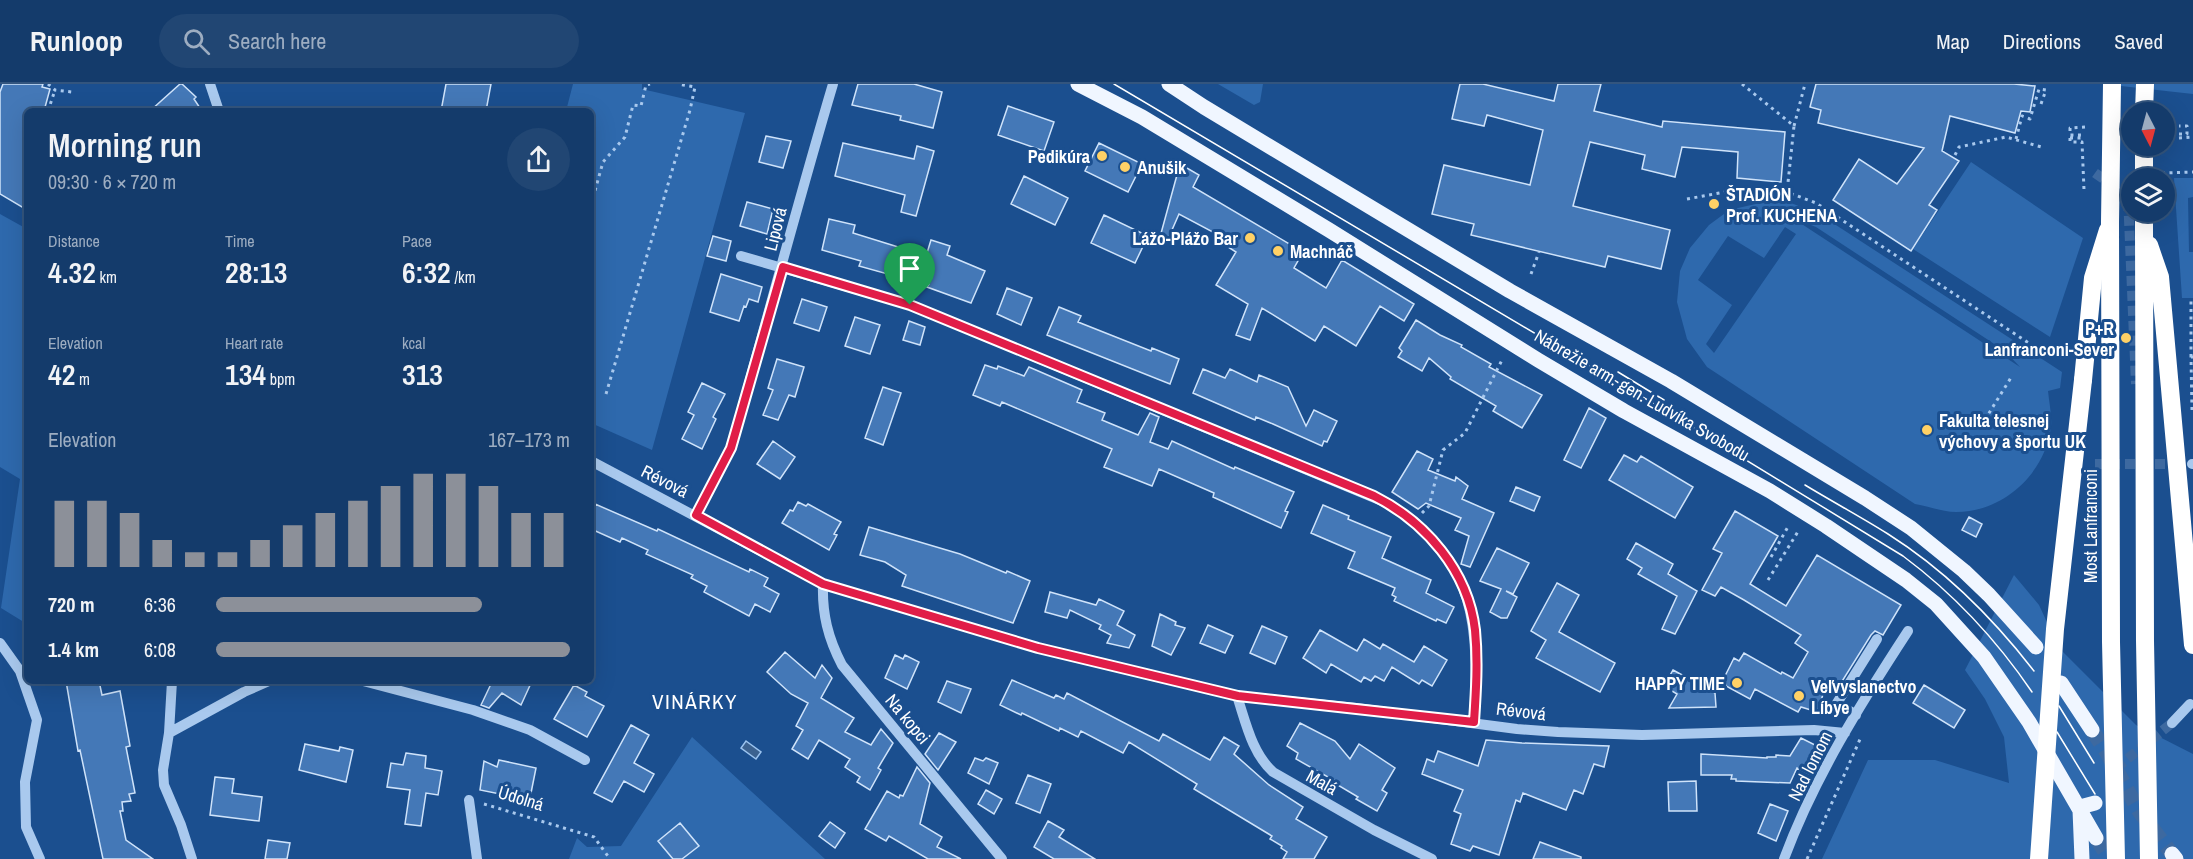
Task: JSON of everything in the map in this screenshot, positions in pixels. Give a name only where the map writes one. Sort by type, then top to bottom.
[{"type":"highway","name":"Most Lanfranconi","points":[[2112,84],[2111,642],[2116,859]]},
{"type":"highway","points":[[2144,102],[2145,84]]},
{"type":"highway","points":[[2039,859],[2055,629],[2093,278],[2110,222]]},
{"type":"highway","points":[[2144,222],[2145,629],[2149,859]]},
{"type":"highway","points":[[2145,222],[2160,277],[2193,645]]},
{"type":"main road","name":"Nábrežie arm. gen. Ludvíka Svobodu","points":[[1078,84],[1142,117],[1624,411],[1761,486],[1906,580],[1936,604],[1984,657],[2029,722],[2096,838]]},
{"type":"main road","name":"Nábrežie arm. gen. Ludvíka Svobodu","points":[[1169,84],[1510,291],[1681,386],[1884,510],[1911,528],[1964,572],[1989,595],[2036,647]]},
{"type":"main road","points":[[2061,683],[2092,730]]},
{"type":"main road","points":[[2082,859],[2080,807],[2095,803]]},
{"type":"street","points":[[210,84],[218,108]]},
{"type":"street","name":"Lipová","points":[[731,448],[833,84]]},
{"type":"street","points":[[741,256],[910,305],[1374,496],[1404,513],[1426,531],[1452,566],[1466,595],[1475,629],[1477,660],[1474,722]]},
{"type":"street","name":"Révová","points":[[594,463],[823,584],[1038,648],[1238,696],[1474,722],[1517,729],[1621,735],[1814,730],[1845,733]]},
{"type":"street","name":"Na kopci","points":[[823,584],[822,607],[826,630],[842,665],[1002,859]]},
{"type":"street","name":"Nad lomom","points":[[1784,859],[1814,790],[1845,733],[1908,631]]},
{"type":"street","points":[[1856,715],[1837,704],[1877,639]]},
{"type":"street","points":[[0,643],[20,671],[24,683]]},
{"type":"street","points":[[25,684],[37,720],[25,782],[26,827],[40,859]]},
{"type":"street","points":[[172,684],[169,733],[163,770],[164,784],[192,859]]},
{"type":"street","points":[[169,733],[262,684]]},
{"type":"street","points":[[374,684],[473,710],[530,730],[585,760]]},
{"type":"street","name":"Malá","points":[[1238,696],[1250,736],[1260,758],[1273,772],[1374,830],[1432,859]]},
{"type":"street","points":[[2172,723],[2190,704]]},
{"type":"street","name":"Údolná","points":[[469,800],[477,859]]},
{"type":"path","points":[[48,84],[55,90],[72,92]]},
{"type":"path","points":[[594,194],[603,162],[625,137],[633,105],[640,106],[646,85],[650,84]]},
{"type":"path","points":[[606,394],[690,110],[695,87],[678,84]]},
{"type":"path","points":[[1742,84],[1794,126]]},
{"type":"path","points":[[1787,192],[1794,126],[1805,84]]},
{"type":"path","points":[[2016,139],[2022,116],[2030,119],[2039,89],[2046,90],[2041,104]]},
{"type":"path","points":[[49,108],[55,90]]},
{"type":"path","points":[[2179,126],[2187,126],[2187,135],[2179,136],[2193,138]]},
{"type":"path","points":[[2084,190],[2082,142],[2070,142],[2070,138],[2085,136],[2070,135],[2070,128],[2085,127]]},
{"type":"path","points":[[1955,155],[1959,147],[2006,137],[2045,148]]},
{"type":"path","points":[[2178,172],[2193,172]]},
{"type":"path","points":[[1687,199],[1736,190],[1787,192],[1816,204],[2047,355],[2063,357]]},
{"type":"path","points":[[1531,274],[1539,252]]},
{"type":"path","points":[[2191,301],[2192,414]]},
{"type":"path","points":[[1429,506],[1443,450],[1465,433],[1506,353]]},
{"type":"path","points":[[1981,426],[2012,376]]},
{"type":"path","points":[[696,515],[731,448]]},
{"type":"path","points":[[1771,557],[1789,525]]},
{"type":"path","points":[[1768,580],[1799,530]]},
{"type":"path","points":[[1808,859],[1863,732],[1845,733]]},
{"type":"path","name":"Údolná","points":[[469,800],[594,837],[610,859]]},
{"type":"shaded area","points":[[573,84],[642,84],[642,89],[745,113],[652,450],[594,424],[594,108],[567,108]]},
{"type":"shaded area","points":[[1218,84],[1263,84],[1260,102],[1254,105]]},
{"type":"shaded area","points":[[2103,84],[2193,84],[2193,94]]},
{"type":"shaded area","points":[[1971,162],[2083,238],[2050,337],[1913,249]]},
{"type":"shaded area","points":[[2175,178],[2193,178],[2193,197],[2188,198],[2189,252],[2193,252],[2193,298],[2182,298]]},
{"type":"shaded area","points":[[1769,201],[1791,203],[1819,214],[2062,372],[2060,388],[2048,391],[2051,427],[2047,444],[2031,475],[2005,497],[1973,510],[1951,512],[1915,504],[1707,367],[1687,339],[1677,302],[1680,271],[1690,248],[1709,225],[1724,214],[1738,208]],"holes":[[[1791,217],[1816,227],[2005,351],[2020,367]],[[1785,227],[1796,234],[1714,353],[1706,344],[1732,305],[1698,280],[1728,236],[1764,258]]]},
{"type":"shaded area","points":[[0,214],[24,227],[24,622],[1,608],[20,479],[0,467]]},
{"type":"shaded area","points":[[2014,575],[2039,605],[2059,648],[2136,725],[2193,754],[2193,859],[1822,859],[1868,760],[1935,760],[2009,783],[2004,737],[1985,699],[1965,670]]},
{"type":"shaded area","points":[[692,737],[825,859],[569,859],[577,838],[587,847],[621,846]]},
{"type":"shaded area","points":[[746,741],[761,752],[756,759],[741,748]]},
{"type":"building","points":[[3,84],[43,84],[42,87],[50,89],[45,108],[24,108],[24,208],[0,194],[0,92]]},
{"type":"building","points":[[182,84],[196,97],[194,99],[200,108],[153,108]]},
{"type":"building","points":[[446,84],[491,84],[487,108],[442,108]]},
{"type":"building","points":[[858,84],[914,84],[942,92],[933,128],[900,120],[901,116],[852,105]]},
{"type":"building","points":[[1460,84],[1483,84],[1554,101],[1558,84],[1601,84],[1594,111],[1662,127],[1663,121],[1785,132],[1781,182],[1737,178],[1738,152],[1682,147],[1675,177],[1642,169],[1645,155],[1590,142],[1573,206],[1670,230],[1661,269],[1608,256],[1605,267],[1471,235],[1474,224],[1432,214],[1444,165],[1530,185],[1543,130],[1487,115],[1484,126],[1452,119]]},
{"type":"building","points":[[1816,84],[2014,84],[2035,86],[2030,112],[2021,111],[2015,133],[1950,116],[1942,151],[1959,161],[1929,205],[1937,210],[1911,251],[1833,200],[1859,159],[1897,184],[1924,148],[1818,123],[1821,110],[1810,107]]},
{"type":"building","points":[[1008,106],[1054,122],[1044,151],[998,135]]},
{"type":"building","points":[[766,136],[791,141],[783,168],[759,162]]},
{"type":"building","points":[[843,143],[914,159],[917,146],[934,151],[916,216],[901,212],[905,195],[835,176]]},
{"type":"building","points":[[1099,143],[1142,164],[1128,192],[1085,171]]},
{"type":"building","points":[[1180,164],[1199,175],[1193,187],[1303,252],[1294,268],[1326,288],[1342,260],[1414,304],[1404,321],[1380,306],[1356,346],[1324,326],[1315,341],[1262,308],[1250,340],[1236,335],[1248,304],[1216,285],[1236,252],[1225,245],[1228,240],[1179,214],[1168,239],[1160,237]]},
{"type":"building","points":[[1024,176],[1068,198],[1055,225],[1011,204]]},
{"type":"building","points":[[747,202],[773,209],[767,234],[740,226]]},
{"type":"building","points":[[1104,215],[1148,236],[1135,263],[1091,243]]},
{"type":"building","points":[[829,219],[855,225],[853,233],[924,255],[927,253],[931,240],[950,246],[947,255],[985,271],[971,303],[927,287],[929,284],[893,272],[891,275],[859,266],[861,261],[822,250]]},
{"type":"building","points":[[713,236],[731,241],[726,261],[707,256]]},
{"type":"building","points":[[721,274],[762,287],[758,302],[749,299],[739,321],[710,312]]},
{"type":"building","points":[[1007,288],[1032,298],[1021,325],[997,314]]},
{"type":"building","points":[[802,299],[827,307],[819,331],[794,323]]},
{"type":"building","points":[[1059,307],[1081,316],[1078,322],[1151,351],[1152,348],[1179,359],[1170,384],[1047,335]]},
{"type":"building","points":[[855,317],[880,325],[870,354],[845,346]]},
{"type":"building","points":[[1416,320],[1462,345],[1461,347],[1491,364],[1489,367],[1542,395],[1522,428],[1493,411],[1496,406],[1450,379],[1451,377],[1429,358],[1422,371],[1398,357],[1402,351],[1399,348]]},
{"type":"building","points":[[909,321],[925,327],[920,345],[903,340]]},
{"type":"building","points":[[777,359],[804,367],[795,397],[789,395],[778,420],[763,415],[773,390],[768,388]]},
{"type":"building","points":[[985,365],[997,369],[998,366],[1024,376],[1029,367],[1082,390],[1077,402],[1105,413],[1102,420],[1138,435],[1150,413],[1159,417],[1150,442],[1168,449],[1172,441],[1234,469],[1235,467],[1294,492],[1285,511],[1288,512],[1281,528],[1213,497],[1214,493],[1159,469],[1152,486],[1104,467],[1112,449],[1002,402],[1000,406],[973,395]]},
{"type":"building","points":[[1203,369],[1225,378],[1230,369],[1257,382],[1259,375],[1288,387],[1306,426],[1314,410],[1337,421],[1327,442],[1324,441],[1322,446],[1193,393]]},
{"type":"building","points":[[702,383],[725,394],[713,417],[716,419],[702,449],[682,439],[694,415],[688,412]]},
{"type":"building","points":[[883,387],[901,393],[883,445],[865,438]]},
{"type":"building","points":[[1589,408],[1606,418],[1581,468],[1564,460]]},
{"type":"building","points":[[773,441],[795,457],[780,479],[757,464]]},
{"type":"building","points":[[1417,451],[1433,459],[1428,470],[1455,481],[1456,477],[1468,486],[1462,499],[1494,513],[1470,567],[1461,564],[1469,536],[1455,530],[1461,518],[1426,503],[1418,509],[1392,492]]},
{"type":"building","points":[[1624,455],[1637,462],[1641,456],[1693,487],[1675,518],[1609,480]]},
{"type":"building","points":[[1516,487],[1540,497],[1534,511],[1510,501]]},
{"type":"building","points":[[798,502],[806,506],[808,504],[841,522],[829,550],[782,523]]},
{"type":"building","points":[[595,504],[657,531],[658,529],[749,572],[750,569],[768,578],[764,586],[779,594],[770,612],[755,604],[749,616],[704,592],[707,586],[691,578],[693,575],[646,554],[648,550],[622,538],[620,542],[594,530]]},
{"type":"building","points":[[1323,505],[1349,516],[1348,519],[1391,537],[1382,558],[1431,580],[1426,593],[1454,607],[1446,623],[1437,619],[1436,621],[1394,601],[1396,597],[1392,595],[1395,588],[1348,568],[1355,552],[1311,533]]},
{"type":"building","points":[[1735,511],[1778,536],[1750,584],[1786,606],[1817,555],[1901,605],[1883,635],[1875,631],[1871,635],[1836,691],[1826,685],[1818,710],[1801,707],[1798,712],[1755,689],[1750,699],[1726,686],[1724,678],[1734,658],[1739,661],[1744,653],[1781,674],[1782,672],[1793,678],[1808,652],[1795,643],[1801,635],[1744,600],[1721,587],[1715,596],[1702,590],[1722,553],[1713,549]]},
{"type":"building","points":[[1969,517],[1982,524],[1976,537],[1962,530]]},
{"type":"building","points":[[869,527],[960,554],[1030,581],[1013,623],[902,586],[906,575],[885,562],[860,555]]},
{"type":"building","points":[[1636,543],[1673,564],[1668,574],[1697,591],[1675,634],[1662,629],[1677,596],[1638,574],[1642,568],[1627,559]]},
{"type":"building","points":[[1497,548],[1529,563],[1513,594],[1506,591],[1517,597],[1507,618],[1501,618],[1490,612],[1501,589],[1480,581]]},
{"type":"building","points":[[1557,583],[1579,595],[1559,632],[1615,663],[1600,692],[1536,658],[1546,640],[1531,631]]},
{"type":"building","points":[[1050,592],[1096,605],[1099,599],[1124,611],[1117,625],[1135,635],[1129,648],[1107,643],[1111,635],[1099,629],[1101,625],[1070,610],[1067,618],[1045,612]]},
{"type":"building","points":[[1160,614],[1176,622],[1175,625],[1185,628],[1171,655],[1152,646]]},
{"type":"building","points":[[1208,625],[1233,636],[1225,653],[1200,643]]},
{"type":"building","points":[[1262,626],[1287,637],[1275,664],[1250,653]]},
{"type":"building","points":[[1320,630],[1357,651],[1364,639],[1380,649],[1383,644],[1414,662],[1424,646],[1447,660],[1432,686],[1422,680],[1419,684],[1392,667],[1384,681],[1375,676],[1371,681],[1364,677],[1361,682],[1331,664],[1326,673],[1303,658]]},
{"type":"building","points":[[785,652],[815,678],[822,665],[832,678],[821,698],[854,718],[845,732],[871,745],[881,729],[893,743],[878,768],[881,770],[870,790],[857,782],[860,777],[845,767],[850,759],[819,740],[808,759],[792,749],[803,730],[796,726],[808,703],[791,694],[767,672]]},
{"type":"building","points":[[895,655],[903,659],[905,655],[919,662],[907,689],[885,678]]},
{"type":"building","points":[[1673,670],[1715,693],[1716,707],[1669,708],[1677,694],[1664,686]]},
{"type":"building","points":[[1012,680],[1054,698],[1056,695],[1064,699],[1067,693],[1159,741],[1163,734],[1210,760],[1224,737],[1239,746],[1234,754],[1269,785],[1303,807],[1296,819],[1327,837],[1314,859],[1283,859],[1287,852],[1270,839],[1272,836],[1194,789],[1197,784],[1129,742],[1123,753],[1081,731],[1078,737],[1060,728],[1059,731],[1000,705]]},
{"type":"building","points":[[947,681],[971,689],[961,713],[938,702]]},
{"type":"building","points":[[67,684],[100,684],[102,695],[120,691],[130,746],[126,747],[135,793],[129,794],[131,801],[122,802],[123,811],[120,811],[126,840],[153,859],[103,859],[80,750],[78,751]]},
{"type":"building","points":[[491,684],[531,684],[521,705],[502,693],[489,708],[481,705]]},
{"type":"building","points":[[574,685],[587,692],[585,696],[604,706],[587,737],[554,719]]},
{"type":"building","points":[[1924,685],[1965,710],[1954,728],[1913,703]]},
{"type":"building","points":[[1300,723],[1335,741],[1350,759],[1359,744],[1395,768],[1382,790],[1387,793],[1377,811],[1356,799],[1358,797],[1336,784],[1337,782],[1296,759],[1298,753],[1287,746]]},
{"type":"building","points":[[631,725],[649,735],[634,763],[654,774],[644,792],[624,781],[612,802],[594,793]]},
{"type":"building","points":[[939,733],[956,742],[938,770],[925,754]]},
{"type":"building","points":[[1801,738],[1823,749],[1809,774],[1797,768],[1790,783],[1736,781],[1736,779],[1731,779],[1732,775],[1701,775],[1701,754],[1767,758],[1776,757],[1776,755],[1790,756]]},
{"type":"building","points":[[1486,740],[1609,746],[1604,767],[1594,764],[1583,794],[1574,790],[1566,810],[1523,793],[1520,802],[1516,800],[1499,855],[1473,846],[1470,851],[1451,844],[1461,814],[1454,811],[1463,790],[1422,774],[1427,759],[1434,762],[1438,751],[1478,766]]},
{"type":"building","points":[[305,744],[339,751],[340,747],[353,750],[346,782],[299,770]]},
{"type":"building","points":[[406,753],[426,756],[425,768],[442,771],[438,795],[426,793],[421,826],[405,824],[410,790],[387,787],[391,763],[403,765]]},
{"type":"building","points":[[975,758],[983,761],[986,758],[998,763],[989,784],[968,773]]},
{"type":"building","points":[[499,760],[536,768],[531,793],[526,792],[525,799],[480,790],[484,761],[497,767]]},
{"type":"building","points":[[917,767],[930,783],[920,824],[942,837],[937,847],[961,859],[928,859],[889,836],[886,841],[865,829],[887,791],[899,798],[900,795],[903,796]]},
{"type":"building","points":[[1028,775],[1051,784],[1040,813],[1016,803]]},
{"type":"building","points":[[215,777],[234,779],[232,793],[262,797],[259,821],[210,815]]},
{"type":"building","points":[[1696,781],[1697,811],[1669,811],[1668,782]]},
{"type":"building","points":[[986,790],[1002,799],[994,814],[978,804]]},
{"type":"building","points":[[1770,804],[1788,811],[1776,841],[1758,833]]},
{"type":"building","points":[[1048,821],[1064,830],[1059,837],[1095,859],[1054,859],[1034,847]]},
{"type":"building","points":[[830,822],[845,833],[835,848],[819,836]]},
{"type":"building","points":[[680,823],[699,846],[682,859],[673,859],[658,841]]},
{"type":"building","points":[[268,840],[290,843],[287,859],[265,859]]},
{"type":"building","points":[[1540,842],[1581,857],[1581,859],[1533,859]]},
{"type":"tunnel","points":[[2095,173],[2128,196],[2136,384]]},
{"type":"tunnel","points":[[2095,464],[2139,464]]},
{"type":"tunnel","points":[[2140,464],[2182,464]]},
{"type":"tunnel","points":[[2116,768],[2172,723]]},
{"type":"tunnel","points":[[2092,730],[2139,811],[2172,854]]},
{"type":"tunnel","points":[[2096,838],[2110,859]]},
{"type":"tram line","points":[[1114,84],[1656,405],[1903,556],[1940,586],[1973,618],[2032,692]]},
{"type":"tram line","points":[[1618,372],[1664,400]]},
{"type":"tram line","points":[[1805,485],[1888,534],[1929,563],[1985,614],[2034,671]]},
{"type":"tram line","points":[[2059,706],[2094,763]]},
{"type":"tram line","points":[[2057,732],[2095,794]]},
{"type":"place","name":"Pedikúra","points":[[1102,156]]},
{"type":"place","name":"Anušik","points":[[1125,167]]},
{"type":"place","name":"ŠTADIÓN Prof. KUCHENA","points":[[1714,204]]},
{"type":"place","name":"Lážo-Plážo Bar","points":[[1250,238]]},
{"type":"place","name":"Machnáč","points":[[1278,251]]},
{"type":"place","name":"P+R Lanfranconi-Sever","points":[[2126,338]]},
{"type":"place","name":"Fakulta telesnej výchovy a športu UK","points":[[1927,430]]},
{"type":"place","name":"HAPPY TIME","points":[[1737,683]]},
{"type":"place","name":"Veľvyslanectvo Líbye","points":[[1799,696]]},
{"type":"district","name":"VINÁRKY","points":[[695,701]]},
{"type":"route","points":[[783,267],[910,305],[1374,496],[1415,521],[1426,531],[1452,566],[1470,604],[1475,629],[1477,660],[1474,722],[1238,696],[1038,648],[823,584],[696,515],[731,448],[783,267]]}]
